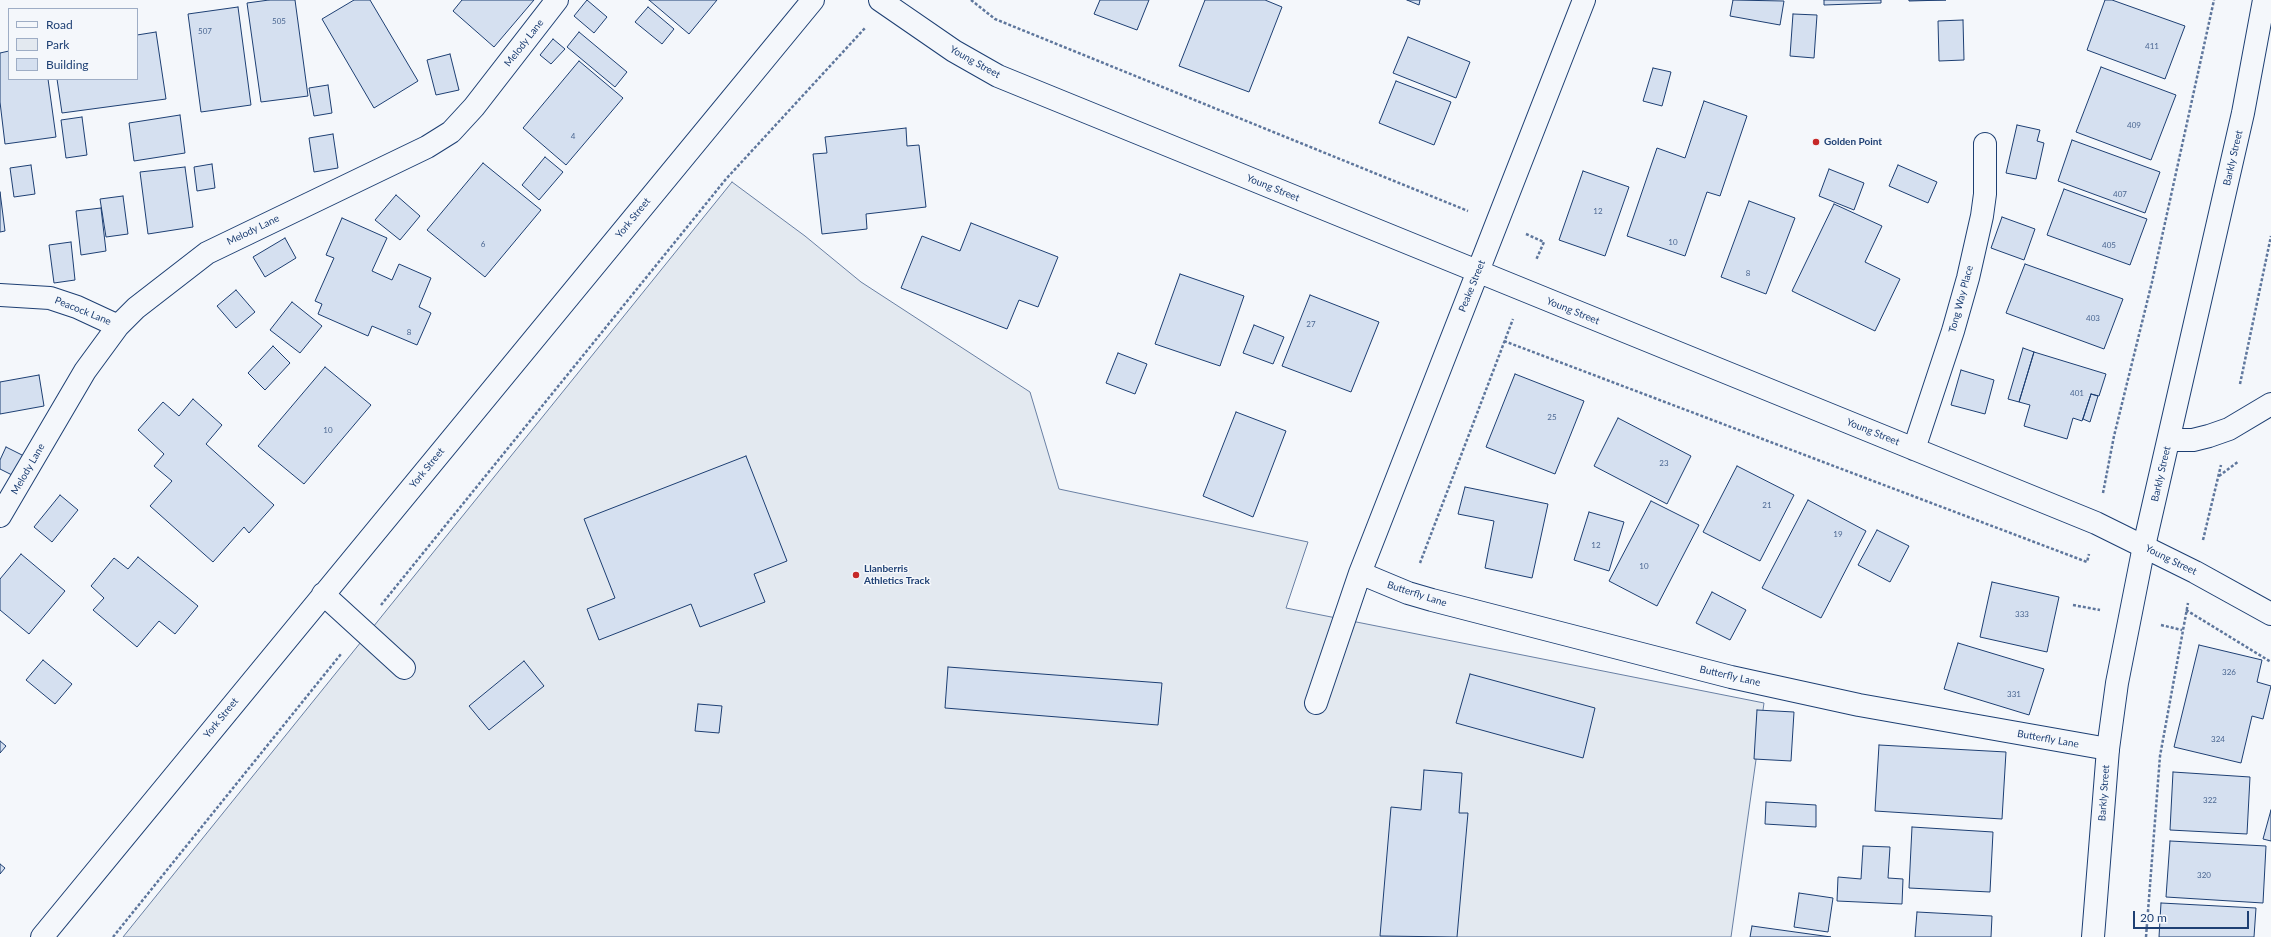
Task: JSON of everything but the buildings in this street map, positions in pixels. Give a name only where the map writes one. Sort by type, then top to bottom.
[{"type":"street","name":"Melody Lane","points":[[0,516],[85,371],[118,326],[159,289],[207,253],[427,147],[450,132],[474,107],[558,0]]},
{"type":"street","name":"York Street","points":[[42,937],[813,0]]},
{"type":"street","name":"Young Street","points":[[880,0],[941,43],[998,76],[2096,523],[2195,572],[2271,614]]},
{"type":"street","name":"Peake Street","points":[[1316,703],[1360,573],[1584,0]]},
{"type":"street","name":"Barkly Street","points":[[2093,937],[2108,750],[2118,683],[2144,546],[2243,113],[2265,5]]},
{"type":"street","name":"Tong Way Place","points":[[1914,449],[1964,295],[1982,216],[1985,194],[1985,144]]},
{"type":"street","name":"Peacock Lane","points":[[0,295],[50,298],[77,307],[118,326]]},
{"type":"street","points":[[2169,440],[2193,440],[2229,429],[2271,404]]},
{"type":"street","name":"Butterfly Lane","points":[[1360,573],[1408,593],[1663,660],[1785,689],[1859,705],[2108,750]]},
{"type":"street","points":[[323,594],[404,668]]},
{"type":"path","points":[[971,0],[995,19],[1544,242],[1408,593]]},
{"type":"path","points":[[2107,477],[2114,436],[2152,282],[2214,0]]},
{"type":"path","points":[[113,937],[726,179],[862,32]]},
{"type":"path","points":[[2218,476],[2271,236]]},
{"type":"path","points":[[1504,342],[2087,562]]},
{"type":"path","points":[[2146,937],[2160,756],[2186,610],[2271,662]]},
{"type":"green space","name":"Llanberris Athletics Track","points":[[732,182],[805,236],[861,282],[1030,392],[1059,489],[1308,542],[1286,608],[1764,703],[1731,937],[123,937]]},
{"type":"place","name":"Golden Point","points":[[1816,142]]},
{"type":"place","name":"Llanberris Athletics Track","points":[[856,575]]}]
